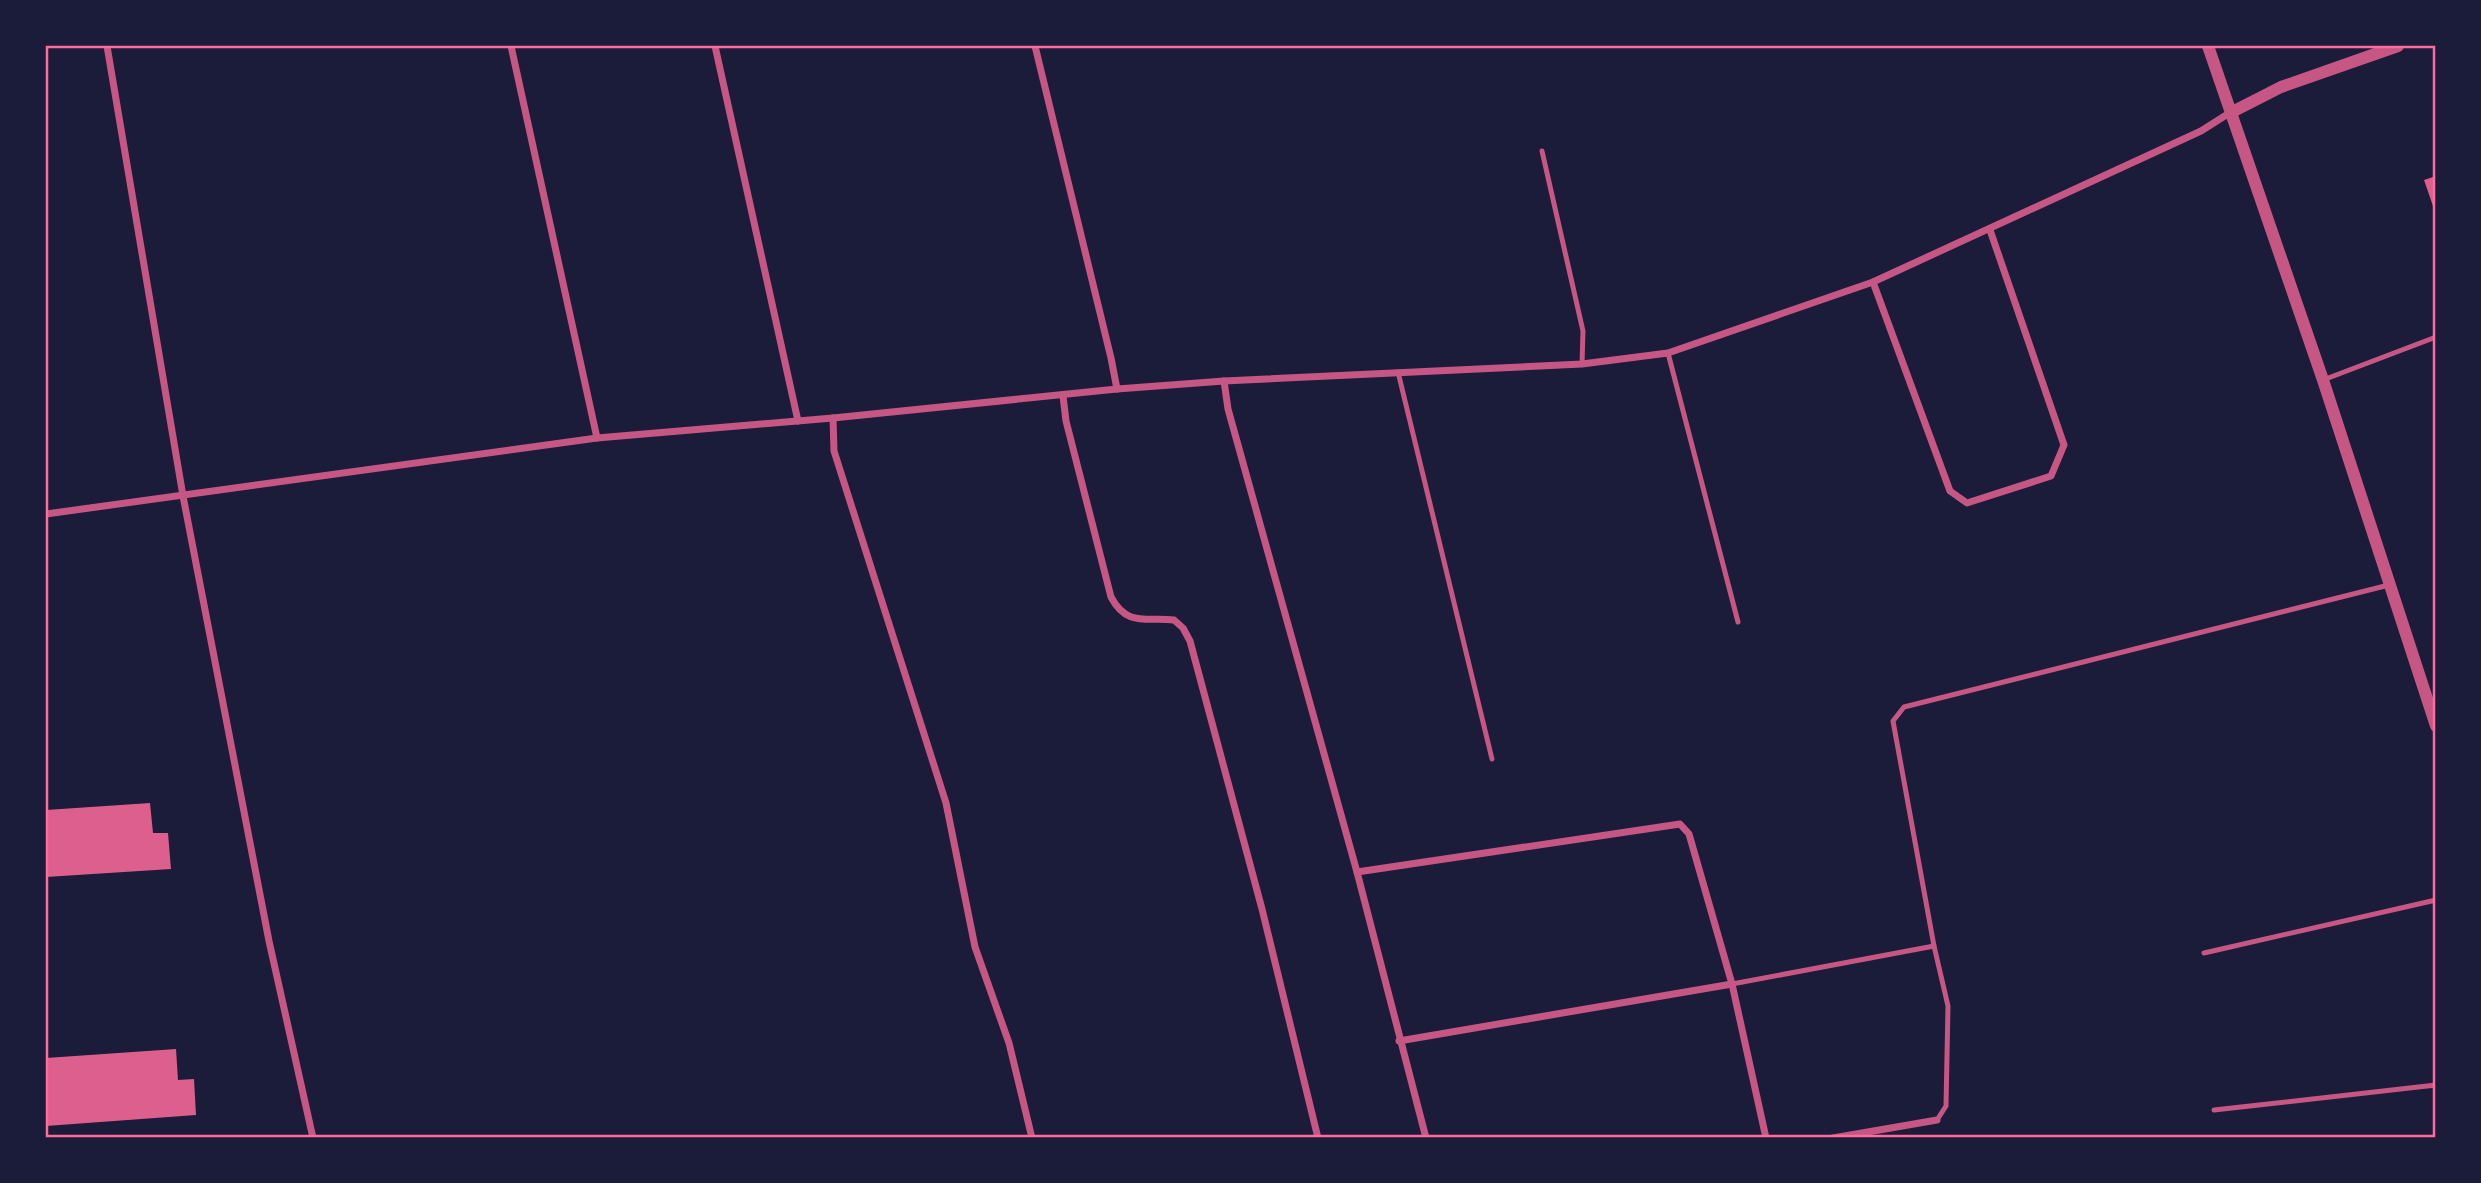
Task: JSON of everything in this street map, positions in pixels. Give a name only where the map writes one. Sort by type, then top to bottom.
[{"type":"street","points":[[107,46],[183,496],[270,941],[313,1138]]},
{"type":"street","points":[[511,46],[597,438]]},
{"type":"street","points":[[715,46],[798,421]]},
{"type":"street","points":[[1035,46],[1117,389]]},
{"type":"street","points":[[2207,46],[2323,380],[2435,726]]},
{"type":"street","points":[[46,514],[597,438],[833,418],[1117,389],[1224,381],[1582,364],[1668,353],[1873,282],[2201,131],[2281,87],[2398,46]]},
{"type":"street","points":[[1873,282],[1950,491],[1967,503],[2051,476],[2064,445],[1990,230]]},
{"type":"street","points":[[1224,381],[1228,409],[1357,872],[1426,1138]]},
{"type":"street","points":[[1063,396],[1066,421],[1111,597],[1117,608],[1126,615],[1137,619],[1174,620],[1184,628],[1190,641],[1262,909],[1318,1138]]},
{"type":"street","points":[[833,418],[834,451],[946,803],[975,947],[1009,1043],[1032,1138]]},
{"type":"street","points":[[1357,872],[1680,824],[1689,834],[1732,984],[1766,1138]]},
{"type":"street","points":[[1399,1041],[1732,984]]},
{"type":"street","points":[[1833,1138],[1937,1120]]},
{"type":"lane","points":[[1542,152],[1583,331],[1582,364]]},
{"type":"lane","points":[[2323,380],[2435,337]]},
{"type":"lane","points":[[1668,353],[1738,622]]},
{"type":"lane","points":[[1398,372],[1492,759]]},
{"type":"lane","points":[[1937,1120],[1946,1106],[1948,1006],[1934,946],[1893,720],[1904,707],[2389,585]]},
{"type":"lane","points":[[2204,953],[2435,900]]},
{"type":"lane","points":[[1732,984],[1934,946]]},
{"type":"lane","points":[[2214,1110],[2435,1085]]},
{"type":"building","points":[[2436,176],[2436,212],[2435,212],[2424,180]]},
{"type":"building","points":[[150,803],[153,833],[168,833],[171,869],[46,877],[46,810]]},
{"type":"building","points":[[176,1049],[178,1080],[194,1079],[196,1115],[46,1126],[46,1058]]}]
